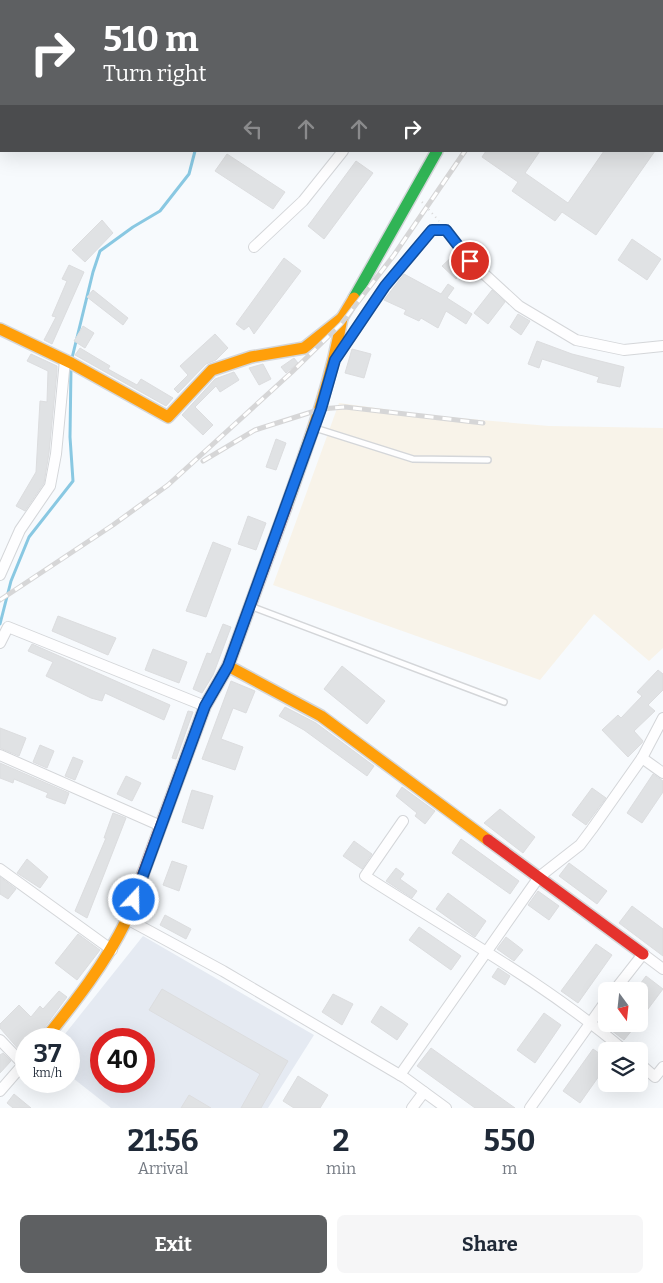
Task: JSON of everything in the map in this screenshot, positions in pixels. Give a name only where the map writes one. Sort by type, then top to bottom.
[{"type":"street","points":[[254,247],[303,201],[343,152]]},
{"type":"street","points":[[54,1028],[93,980],[112,950],[127,919],[205,706],[228,666],[314,428],[335,360],[342,318],[436,152]]},
{"type":"street","points":[[335,360],[385,286],[432,230],[446,230],[470,261],[519,306],[576,340],[624,350],[663,346]]},
{"type":"street","points":[[0,328],[65,360],[168,417],[212,370],[250,356],[304,348],[342,318]]},
{"type":"street","points":[[0,575],[20,530],[50,486],[56,454],[65,360]]},
{"type":"street","points":[[0,643],[8,627],[205,706]]},
{"type":"street","points":[[228,666],[321,716],[663,969]]},
{"type":"street","points":[[400,1075],[539,877],[580,845],[642,758],[663,718]]},
{"type":"street","points":[[0,755],[162,826]]},
{"type":"street","points":[[642,758],[663,773]]},
{"type":"street","points":[[403,821],[365,876],[487,952],[590,1022],[614,1042]]},
{"type":"street","points":[[0,869],[112,950]]},
{"type":"street","points":[[127,919],[223,971],[400,1075],[446,1108]]},
{"type":"street","points":[[621,982],[643,954]]},
{"type":"street","points":[[530,1108],[598,1012]]},
{"type":"street","points":[[0,1040],[15,1053]]},
{"type":"street","points":[[648,1071],[655,1077],[663,1067]]},
{"type":"street","points":[[0,1091],[15,1074]]},
{"type":"street","points":[[412,1108],[424,1092]]},
{"type":"lane","points":[[314,428],[413,459],[488,460]]},
{"type":"lane","points":[[250,606],[504,702]]},
{"type":"path","points":[[413,193],[446,230]]},
{"type":"shaded area","points":[[339,403],[435,416],[549,426],[663,428],[663,648],[649,661],[594,614],[540,680],[273,585]]},
{"type":"shaded area","points":[[143,936],[314,1035],[268,1108],[111,1108],[92,1093],[155,1093],[155,1028],[90,1028],[90,1092],[80,1084],[80,1028],[70,1028]]},
{"type":"building","points":[[485,152],[539,152],[525,173],[568,203],[603,152],[654,152],[596,235],[562,212],[555,221],[512,191],[518,182],[482,157]]},
{"type":"building","points":[[227,154],[285,192],[273,209],[215,171]]},
{"type":"building","points":[[356,161],[373,173],[324,239],[308,226]]},
{"type":"building","points":[[102,220],[113,233],[85,262],[72,250]]},
{"type":"building","points":[[632,239],[661,259],[647,280],[618,260]]},
{"type":"building","points":[[455,254],[467,268],[456,279],[442,266]]},
{"type":"building","points":[[284,258],[301,271],[254,334],[249,326],[244,330],[236,324]]},
{"type":"building","points":[[69,265],[84,272],[52,344],[44,340],[56,317],[52,316],[67,281],[62,279]]},
{"type":"building","points":[[404,274],[441,294],[448,284],[454,288],[447,298],[472,314],[466,324],[446,311],[438,328],[421,318],[419,321],[404,314],[406,310],[384,300]]},
{"type":"building","points":[[93,290],[128,318],[123,325],[87,297]]},
{"type":"building","points":[[492,290],[505,302],[488,324],[474,313]]},
{"type":"building","points":[[518,314],[530,321],[521,335],[510,327]]},
{"type":"building","points":[[83,326],[94,333],[85,348],[74,341]]},
{"type":"building","points":[[215,334],[228,348],[216,360],[206,364],[178,393],[174,389],[188,375],[180,366]]},
{"type":"building","points":[[537,341],[572,354],[624,367],[620,387],[597,382],[599,377],[542,359],[539,368],[528,364]]},
{"type":"building","points":[[80,348],[110,366],[108,369],[137,385],[141,379],[173,398],[166,406],[75,355]]},
{"type":"building","points":[[352,349],[371,354],[364,378],[345,373]]},
{"type":"building","points":[[31,354],[57,366],[57,371],[49,453],[44,483],[25,511],[16,506],[36,472],[40,401],[47,402],[48,371],[27,361]]},
{"type":"building","points":[[294,358],[298,363],[286,373],[281,367]]},
{"type":"building","points":[[263,364],[271,379],[259,385],[249,368]]},
{"type":"building","points":[[234,372],[239,380],[220,392],[216,386],[195,407],[213,425],[203,435],[182,415],[215,379]]},
{"type":"building","points":[[276,439],[286,443],[276,470],[266,467]]},
{"type":"building","points":[[248,516],[266,523],[256,550],[238,544]]},
{"type":"building","points":[[213,542],[231,549],[206,617],[186,611]]},
{"type":"building","points":[[58,616],[116,638],[108,655],[52,631]]},
{"type":"building","points":[[223,624],[231,627],[213,675],[202,693],[193,689],[207,653],[211,654]]},
{"type":"building","points":[[32,644],[170,705],[164,720],[105,693],[102,701],[91,698],[46,676],[53,662],[28,651]]},
{"type":"building","points":[[153,649],[187,662],[179,683],[145,670]]},
{"type":"building","points":[[342,666],[385,701],[367,724],[324,689]]},
{"type":"building","points":[[658,670],[663,674],[663,690],[648,705],[655,711],[634,731],[643,741],[628,757],[602,730],[618,715],[621,718],[642,696],[637,692]]},
{"type":"building","points":[[231,681],[255,691],[246,713],[233,708],[221,739],[243,747],[235,770],[202,759]]},
{"type":"building","points":[[285,707],[316,723],[374,766],[367,776],[304,730],[279,716]]},
{"type":"building","points":[[188,711],[193,712],[176,759],[172,758]]},
{"type":"building","points":[[0,728],[26,738],[19,756],[0,748]]},
{"type":"building","points":[[40,745],[54,751],[47,768],[33,762]]},
{"type":"building","points":[[73,757],[83,761],[75,780],[65,776]]},
{"type":"building","points":[[0,763],[69,793],[65,804],[46,797],[48,793],[14,779],[13,783],[0,778]]},
{"type":"building","points":[[653,774],[663,781],[663,792],[642,823],[627,813]]},
{"type":"building","points":[[126,776],[141,783],[132,801],[117,794]]},
{"type":"building","points":[[402,787],[435,811],[425,824],[415,816],[417,813],[396,796]]},
{"type":"building","points":[[592,788],[606,798],[586,825],[572,815]]},
{"type":"building","points":[[192,790],[213,796],[203,829],[182,822]]},
{"type":"building","points":[[500,809],[535,837],[523,853],[484,823]]},
{"type":"building","points":[[113,813],[126,818],[87,918],[75,911],[106,838],[104,838]]},
{"type":"building","points":[[461,839],[519,881],[510,894],[452,853]]},
{"type":"building","points":[[354,841],[372,854],[362,869],[343,856]]},
{"type":"building","points":[[27,859],[48,877],[40,888],[17,873]]},
{"type":"building","points":[[172,861],[187,866],[179,891],[163,885]]},
{"type":"building","points":[[569,863],[607,891],[597,904],[559,876]]},
{"type":"building","points":[[396,868],[404,874],[400,879],[417,891],[412,898],[386,881]]},
{"type":"building","points":[[0,877],[16,889],[8,899],[0,894]]},
{"type":"building","points":[[538,891],[559,906],[549,920],[528,905]]},
{"type":"building","points":[[448,893],[486,921],[475,937],[436,909]]},
{"type":"building","points":[[632,906],[663,929],[663,956],[619,923]]},
{"type":"building","points":[[165,915],[191,929],[186,939],[160,925]]},
{"type":"building","points":[[419,927],[461,956],[451,970],[409,940]]},
{"type":"building","points":[[78,934],[100,950],[77,980],[55,963]]},
{"type":"building","points":[[506,937],[523,950],[514,961],[497,949]]},
{"type":"building","points":[[596,944],[612,955],[578,1003],[561,991]]},
{"type":"building","points":[[498,968],[510,976],[505,985],[492,977]]},
{"type":"building","points":[[646,976],[663,989],[648,1009],[648,982],[642,982]]},
{"type":"building","points":[[162,989],[288,1061],[261,1108],[241,1108],[260,1074],[149,1010]]},
{"type":"building","points":[[59,991],[67,997],[44,1028],[15,1028],[15,1045],[0,1028],[0,1024],[19,1005],[31,1017],[40,1006],[43,1009]]},
{"type":"building","points":[[333,994],[353,1004],[342,1025],[322,1012]]},
{"type":"building","points":[[381,1006],[408,1024],[397,1040],[371,1022]]},
{"type":"building","points":[[544,1013],[561,1025],[535,1063],[517,1050]]},
{"type":"building","points":[[614,1032],[630,1032],[624,1040]]},
{"type":"building","points":[[431,1048],[515,1108],[475,1108],[417,1066]]},
{"type":"building","points":[[593,1049],[598,1052],[598,1077],[580,1103],[563,1091]]},
{"type":"building","points":[[3,1053],[11,1061],[0,1073],[0,1055]]},
{"type":"building","points":[[298,1076],[328,1095],[320,1108],[294,1108],[283,1101]]},
{"type":"building","points":[[14,1094],[31,1108],[13,1108],[7,1103]]},
{"type":"building","points":[[189,1095],[211,1108],[181,1108]]},
{"type":"waterway","points":[[72,358],[100,251],[133,227],[160,211],[189,174],[195,152]]},
{"type":"waterway","points":[[0,624],[11,581],[29,537],[73,481],[70,437],[71,367]]},
{"type":"railway","points":[[0,600],[113,525],[168,485],[292,372],[341,324],[394,255],[464,152]]},
{"type":"railway","points":[[203,461],[255,430],[321,409],[345,407],[483,423]]},
{"type":"traffic: fast","points":[[354,298],[436,152]]},
{"type":"traffic: slow","points":[[0,329],[71,363],[168,417],[212,370],[251,357],[304,348],[342,318],[354,298]]},
{"type":"traffic: slow","points":[[286,507],[332,367],[342,318]]},
{"type":"traffic: slow","points":[[228,666],[321,716],[488,840]]},
{"type":"traffic: slow","points":[[54,1028],[78,997],[118,937],[129,916],[143,874]]},
{"type":"traffic: jam","points":[[143,874],[205,706],[228,666],[286,507]]},
{"type":"traffic: jam","points":[[488,840],[643,954]]},
{"type":"route","points":[[134,900],[205,706],[228,666],[321,409],[335,360],[385,286],[432,230],[446,230],[470,261]]}]
